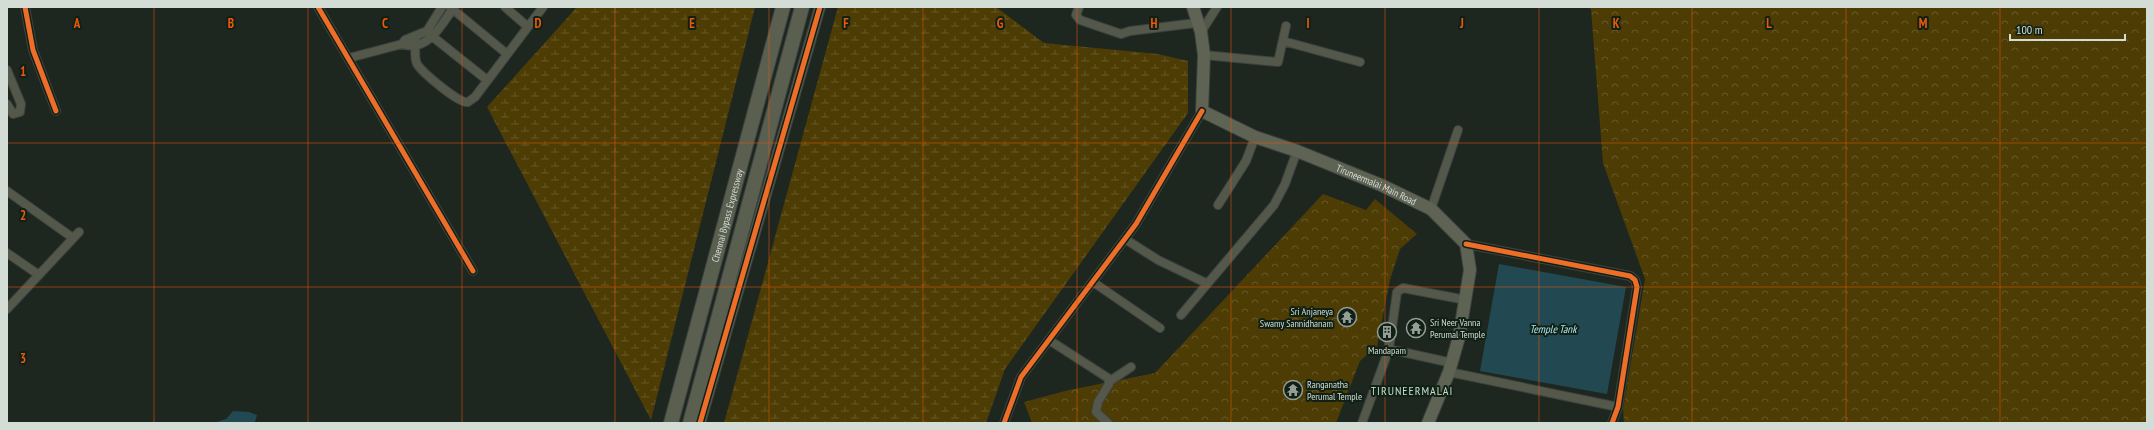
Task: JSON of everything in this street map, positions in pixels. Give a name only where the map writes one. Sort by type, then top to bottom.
[{"type":"highway","name":"Chennai Bypass Expressway","points":[[671,423],[783,7]]},
{"type":"highway","name":"Chennai Bypass Expressway","points":[[690,423],[802,7]]},
{"type":"main road","points":[[1193,7],[1204,55],[1202,111]]},
{"type":"main road","name":"Tiruneermalai Main Road","points":[[1202,111],[1255,137],[1297,151],[1381,185],[1431,209],[1466,244]]},
{"type":"main road","points":[[1428,423],[1450,368],[1459,337],[1470,270],[1466,244]]},
{"type":"street","points":[[25,7],[33,50],[56,111]]},
{"type":"street","points":[[318,7],[473,271]]},
{"type":"street","points":[[416,40],[427,32],[442,7]]},
{"type":"street","points":[[505,7],[528,28]]},
{"type":"street","points":[[416,40],[416,58],[421,68],[460,102],[464,103],[471,100],[543,7]]},
{"type":"street","points":[[700,423],[820,7]]},
{"type":"street","points":[[1079,7],[1076,15],[1080,20],[1121,34],[1130,30],[1198,27],[1217,7]]},
{"type":"street","points":[[349,58],[402,44],[405,40],[433,37],[452,8],[508,54]]},
{"type":"street","points":[[1204,55],[1278,62],[1286,26]]},
{"type":"street","points":[[433,37],[487,80]]},
{"type":"street","points":[[1283,41],[1360,62]]},
{"type":"street","points":[[7,70],[22,104],[20,112],[13,114],[7,104]]},
{"type":"street","points":[[1004,423],[1021,377],[1136,224],[1202,111]]},
{"type":"street","points":[[1431,209],[1458,130]]},
{"type":"street","points":[[1218,205],[1246,161],[1255,137]]},
{"type":"street","points":[[1181,315],[1206,283],[1274,205],[1286,184],[1297,151]]},
{"type":"street","points":[[7,191],[73,238]]},
{"type":"street","points":[[7,309],[79,232]]},
{"type":"street","points":[[1125,239],[1158,260],[1206,283]]},
{"type":"street","points":[[1466,244],[1630,276],[1635,280],[1637,287],[1618,407],[1612,423]]},
{"type":"street","points":[[7,253],[39,275]]},
{"type":"street","points":[[1093,282],[1160,328]]},
{"type":"street","points":[[1362,423],[1389,349],[1394,306],[1397,292],[1400,288],[1466,300]]},
{"type":"street","points":[[1049,340],[1110,381]]},
{"type":"street","points":[[1389,349],[1450,368],[1618,407]]},
{"type":"street","points":[[1108,423],[1096,412],[1098,402],[1110,381],[1131,367]]},
{"type":"green space","points":[[577,7],[755,7],[651,420],[487,107]]},
{"type":"green space","points":[[838,7],[996,7],[1044,43],[1158,54],[1188,61],[1188,113],[1005,369],[986,423],[724,423]]},
{"type":"green space","points":[[1588,7],[2147,7],[2147,423],[1624,423],[1623,409],[1645,279],[1603,163],[1591,9]]},
{"type":"green space","points":[[1323,194],[1366,210],[1375,199],[1417,234],[1400,249],[1390,280],[1377,346],[1360,361],[1336,423],[1032,423],[1024,402],[1069,390],[1155,373]]},
{"type":"water","name":"Temple Tank","points":[[1499,264],[1626,287],[1607,394],[1480,371]]},
{"type":"water","points":[[233,411],[249,412],[257,415],[255,422],[257,423],[213,423],[226,419]]},
{"type":"cycle path","points":[[25,7],[33,50],[56,111]]},
{"type":"cycle path","points":[[318,7],[473,271]]},
{"type":"cycle path","points":[[700,423],[820,7]]},
{"type":"cycle path","points":[[1004,423],[1021,377],[1136,224],[1202,111]]},
{"type":"cycle path","points":[[1466,244],[1630,276],[1635,280],[1637,287],[1618,407],[1612,423]]},
{"type":"place","name":"Sri Anjaneya Swamy Sannidhanam","points":[[1347,317]]},
{"type":"place","name":"Sri Neer Vanna Perumal Temple","points":[[1416,328]]},
{"type":"place","name":"Mandapam","points":[[1387,332]]},
{"type":"place","name":"Ranganatha Perumal Temple","points":[[1293,390]]},
{"type":"district","name":"TIRUNEERMALAI","points":[[1412,390]]}]
